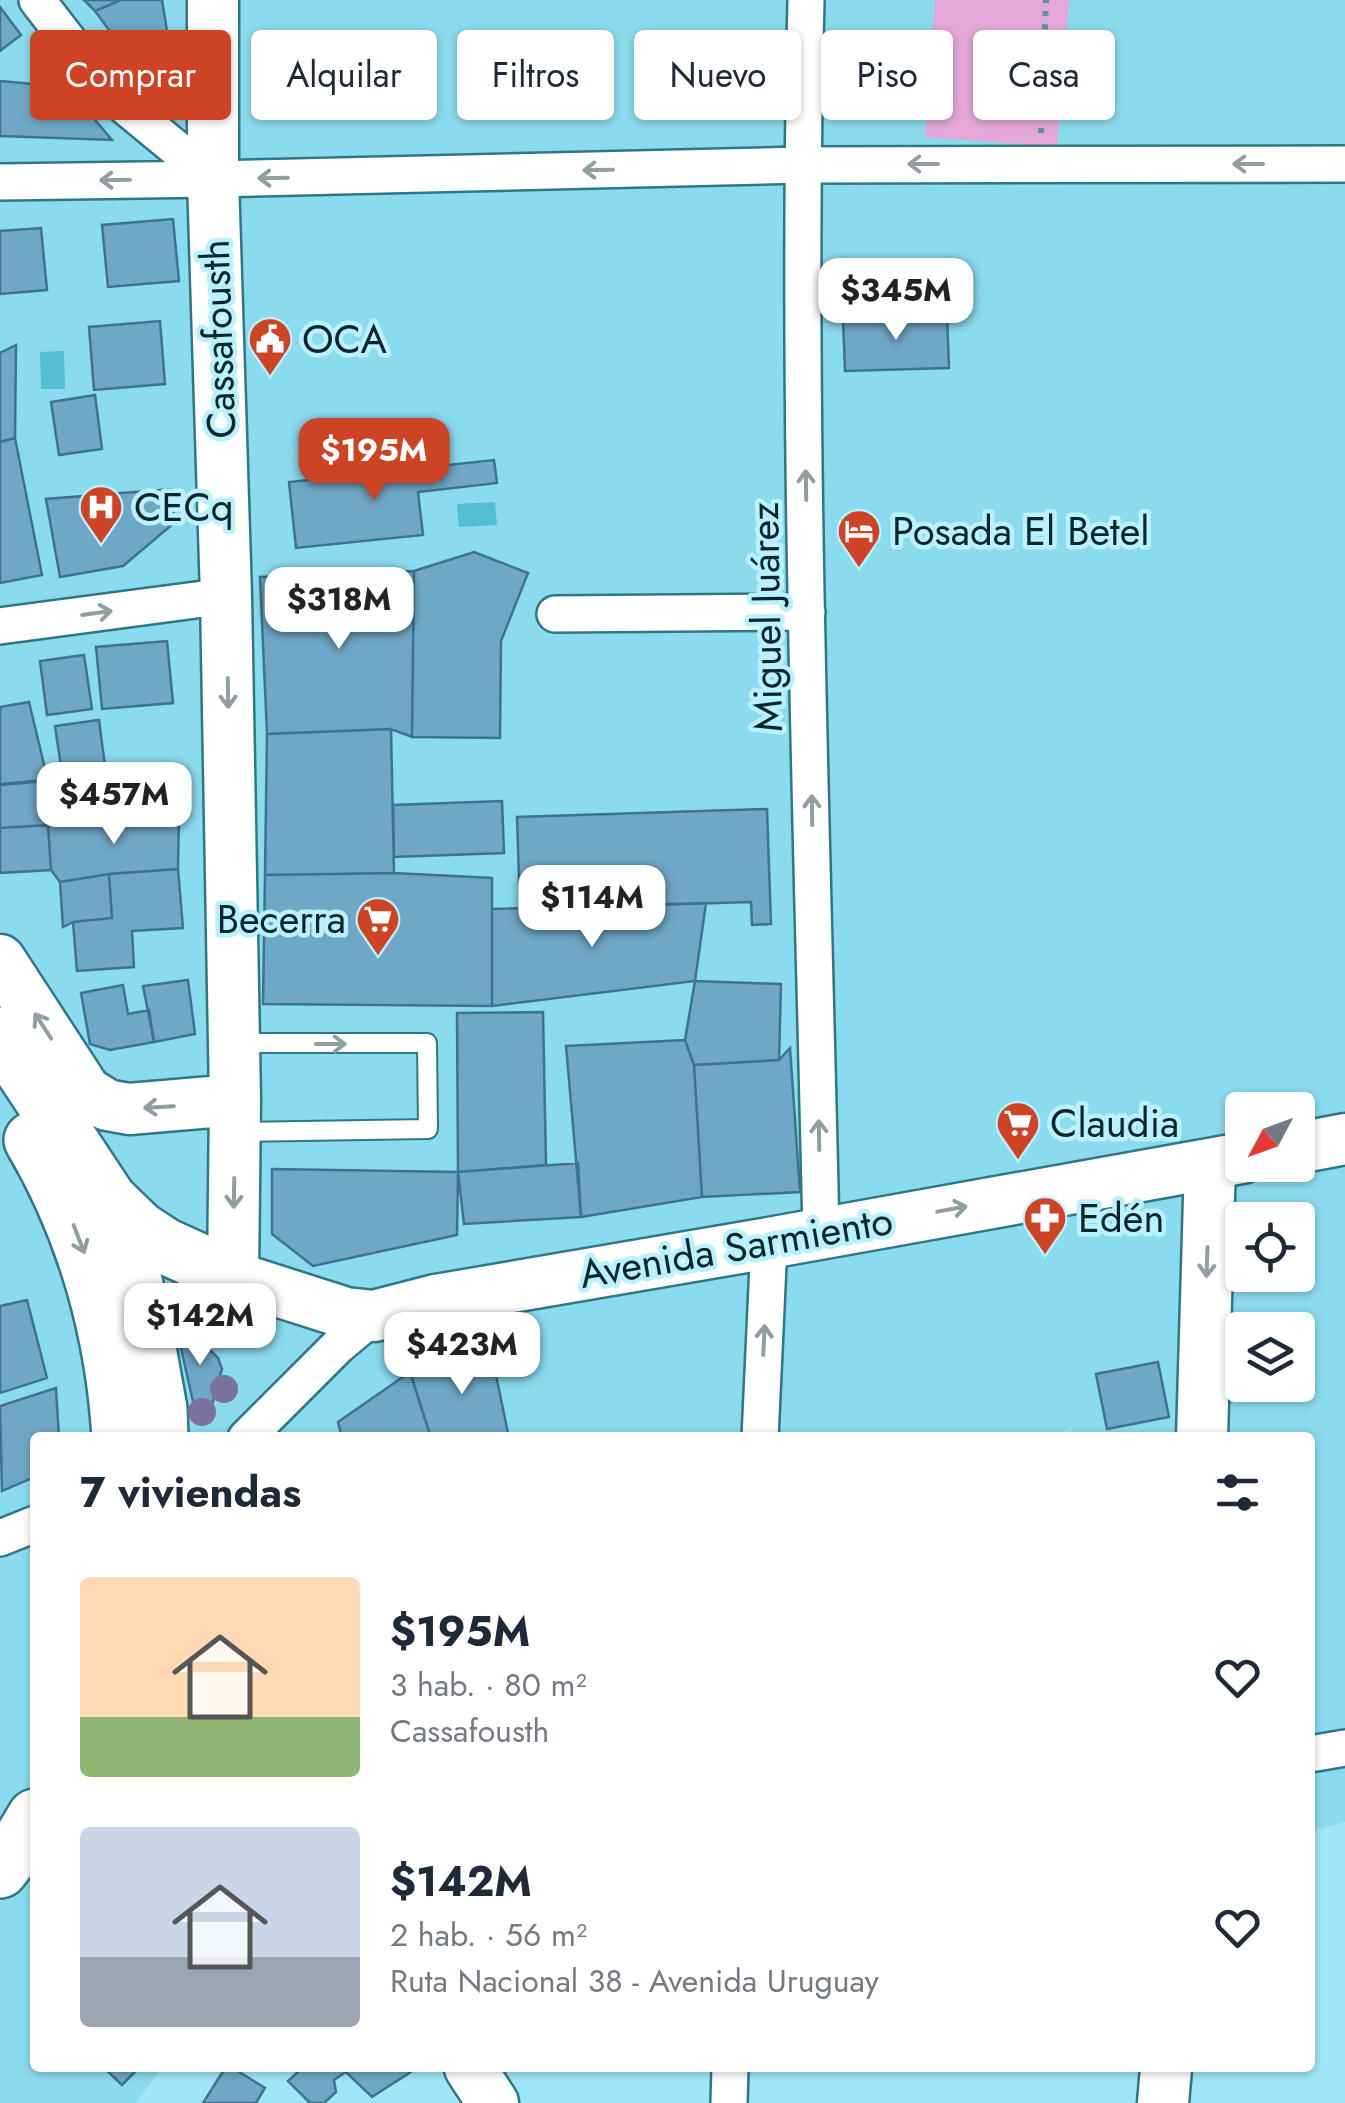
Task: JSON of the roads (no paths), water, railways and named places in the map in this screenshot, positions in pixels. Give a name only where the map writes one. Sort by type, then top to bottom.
[{"type":"main road","name":"Cassafousth","points":[[213,0],[213,179],[234,1043],[233,1278]]},
{"type":"main road","points":[[0,960],[86,1092],[107,1105],[128,1109],[235,1116]]},
{"type":"main road","points":[[0,1035],[107,1197],[132,1272],[149,1352]]},
{"type":"main road","points":[[6,1100],[71,1173],[107,1197],[139,1228],[164,1246],[233,1278]]},
{"type":"main road","points":[[6,1100],[47,1164],[64,1201],[86,1258],[112,1358],[152,1430]]},
{"type":"main road","points":[[1315,1144],[1345,1138]]},
{"type":"main road","name":"Avenida Sarmiento","points":[[233,1278],[346,1313],[374,1316],[436,1300],[1225,1161]]},
{"type":"main road","points":[[1203,1432],[1225,1173]]},
{"type":"main road","points":[[152,1430],[150,1316],[162,1287],[197,1276],[233,1278]]},
{"type":"main road","points":[[0,1870],[30,1825]]},
{"type":"main road","points":[[473,2072],[493,2103]]},
{"type":"main road","points":[[1163,2103],[1166,2072]]},
{"type":"street","points":[[37,0],[108,93],[213,179]]},
{"type":"street","name":"Miguel Juárez","points":[[806,0],[802,164],[807,612],[820,1232]]},
{"type":"street","points":[[0,182],[802,164],[1345,164]]},
{"type":"street","points":[[0,626],[226,596]]},
{"type":"street","points":[[555,614],[807,612]]},
{"type":"street","points":[[760,1432],[769,1243]]},
{"type":"street","points":[[252,1432],[338,1346],[374,1316]]},
{"type":"street","points":[[0,1538],[30,1526]]},
{"type":"street","points":[[1315,1753],[1345,1748]]},
{"type":"street","points":[[729,2103],[730,2072]]},
{"type":"lane","points":[[234,1043],[427,1043],[428,1129],[235,1116]]},
{"type":"place","name":"OCA","points":[[270,377]]},
{"type":"place","name":"CECq","points":[[101,545]]},
{"type":"place","name":"Posada El Betel","points":[[859,569]]},
{"type":"place","name":"Becerra","points":[[378,957]]},
{"type":"place","name":"Claudia","points":[[1018,1161]]},
{"type":"place","name":"Edén","points":[[1045,1256]]}]
